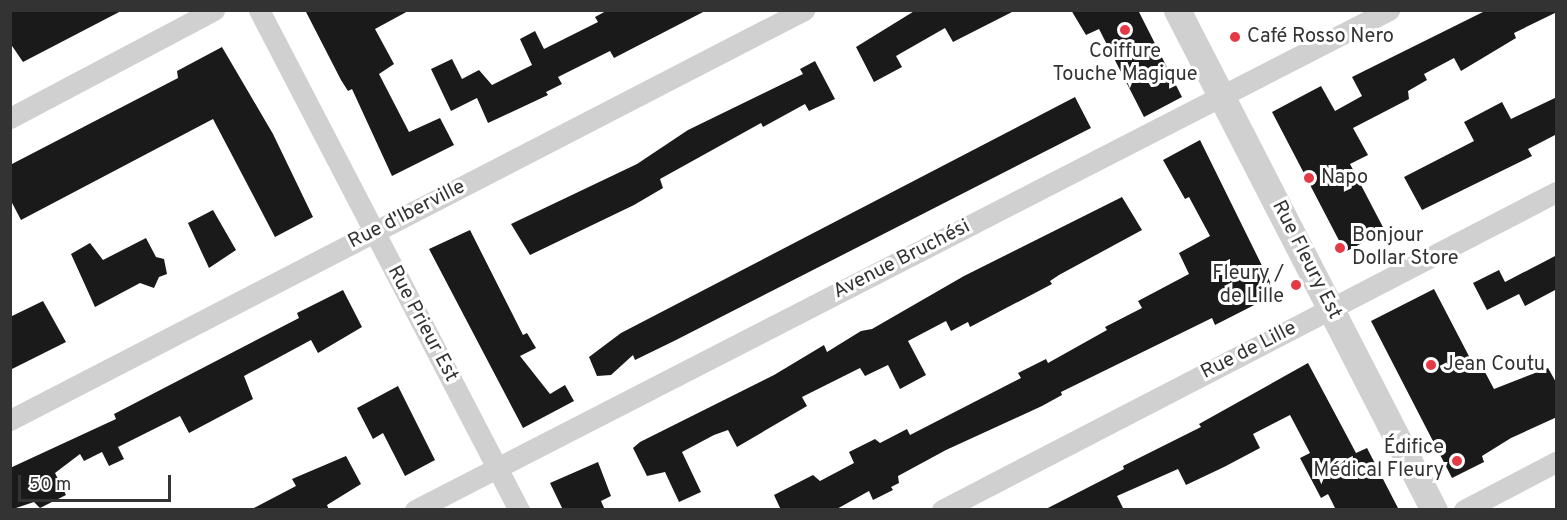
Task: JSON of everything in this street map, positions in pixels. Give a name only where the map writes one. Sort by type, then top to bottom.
[{"type":"street","points":[[10,118],[214,10]]},
{"type":"street","name":"Rue Prieur Est","points":[[259,10],[372,232],[519,510]]},
{"type":"street","name":"Rue d'Iberville","points":[[10,420],[804,10]]},
{"type":"street","name":"Rue Fleury Est","points":[[1177,10],[1434,510]]},
{"type":"street","name":"Avenue Bruchési","points":[[415,510],[1389,10]]},
{"type":"street","name":"Rue de Lille","points":[[942,510],[1557,192]]},
{"type":"street","points":[[1464,510],[1557,462]]},
{"type":"building","points":[[10,10],[123,10],[23,62],[10,43]]},
{"type":"building","points":[[305,10],[410,10],[375,29],[394,64],[379,74],[409,132],[440,118],[454,145],[392,176],[352,89],[348,91],[341,80]]},
{"type":"building","points":[[608,10],[707,10],[614,58],[610,51],[558,77],[562,84],[546,92],[548,95],[488,123],[477,98],[451,111],[431,69],[452,59],[462,79],[479,70],[492,85],[532,65],[520,39],[535,31],[544,49],[598,22],[595,17]]},
{"type":"building","points":[[916,10],[1016,10],[953,42],[945,28],[896,56],[902,67],[874,82],[856,47]]},
{"type":"building","points":[[1071,10],[1138,10],[1182,97],[1144,117],[1099,29],[1086,35]]},
{"type":"building","points":[[1487,10],[1557,12],[1514,33],[1516,38],[1461,71],[1454,58],[1424,74],[1427,80],[1408,91],[1409,99],[1353,128],[1368,155],[1350,164],[1385,231],[1345,252],[1272,112],[1321,86],[1335,111],[1362,96],[1352,77]]},
{"type":"building","points":[[222,47],[273,134],[313,217],[275,237],[213,119],[21,220],[10,199],[10,165],[178,78],[177,71]]},
{"type":"building","points":[[815,61],[835,99],[809,111],[805,104],[763,127],[761,123],[660,179],[663,188],[634,205],[530,255],[511,224],[637,164],[688,130],[803,74],[800,69]]},
{"type":"building","points":[[1075,97],[1091,128],[676,340],[635,360],[633,355],[611,375],[597,376],[589,357],[621,333]]},
{"type":"building","points":[[1557,97],[1557,134],[1528,149],[1532,156],[1422,210],[1404,177],[1474,141],[1464,122],[1502,102],[1511,119]]},
{"type":"building","points":[[1200,140],[1276,294],[1215,325],[1212,318],[1061,392],[1062,395],[1042,406],[946,450],[898,476],[899,483],[891,487],[893,490],[873,500],[869,491],[835,510],[781,510],[774,495],[813,475],[820,481],[854,463],[849,452],[875,439],[880,443],[907,429],[910,435],[1021,378],[1018,373],[1046,359],[1048,363],[1107,330],[1105,327],[1142,308],[1138,301],[1189,274],[1179,253],[1210,236],[1189,197],[1185,199],[1163,160]]},
{"type":"building","points":[[1122,197],[1142,230],[1059,275],[1050,281],[1052,284],[970,327],[968,322],[951,331],[946,321],[908,341],[926,375],[900,389],[888,365],[865,376],[860,368],[802,397],[807,406],[737,447],[728,430],[714,435],[682,452],[701,492],[679,502],[665,472],[647,476],[633,448],[640,442],[774,375],[824,345],[827,352],[861,331],[872,329],[964,276]]},
{"type":"building","points":[[213,210],[236,250],[209,268],[188,223]]},
{"type":"building","points":[[470,230],[523,335],[527,333],[536,348],[520,356],[550,394],[565,385],[574,401],[523,428],[429,249]]},
{"type":"building","points":[[146,238],[156,257],[164,259],[167,274],[159,277],[154,288],[140,283],[95,307],[71,254],[90,243],[103,260]]},
{"type":"building","points":[[1557,255],[1557,289],[1525,306],[1519,294],[1487,310],[1473,283],[1499,270],[1505,282]]},
{"type":"building","points":[[1434,289],[1472,362],[1478,359],[1494,389],[1548,368],[1557,384],[1557,417],[1511,438],[1482,456],[1484,462],[1452,478],[1371,321]]},
{"type":"building","points":[[343,290],[362,327],[318,353],[311,340],[244,376],[253,399],[189,433],[180,416],[118,447],[124,459],[109,466],[102,452],[84,461],[80,454],[55,473],[66,495],[40,508],[34,502],[10,510],[10,468],[116,419],[114,414],[299,318],[297,313]]},
{"type":"building","points":[[43,301],[66,342],[10,370],[10,317]]},
{"type":"building","points":[[1308,363],[1356,453],[1367,448],[1399,510],[1336,510],[1328,494],[1321,498],[1300,458],[1310,453],[1290,415],[1253,434],[1260,448],[1186,485],[1178,469],[1117,496],[1124,510],[1044,510],[1124,469],[1123,466],[1201,427],[1199,424]]},
{"type":"building","points":[[398,386],[435,460],[405,476],[383,433],[373,439],[357,408]]},
{"type":"building","points":[[346,456],[361,484],[327,505],[329,510],[250,510],[296,486],[292,479]]},
{"type":"building","points":[[598,462],[611,496],[601,501],[605,510],[563,510],[550,483]]},
{"type":"place","name":"Coiffure Touche Magique","points":[[1125,30]]},
{"type":"place","name":"Café Rosso Nero","points":[[1235,37]]},
{"type":"place","name":"Napo","points":[[1309,178]]},
{"type":"place","name":"Bonjour Dollar Store","points":[[1340,248]]},
{"type":"place","name":"Fleury / de Lille","points":[[1296,285]]},
{"type":"place","name":"Jean Coutu","points":[[1431,365]]},
{"type":"place","name":"Édifice Médical Fleury","points":[[1457,461]]}]
